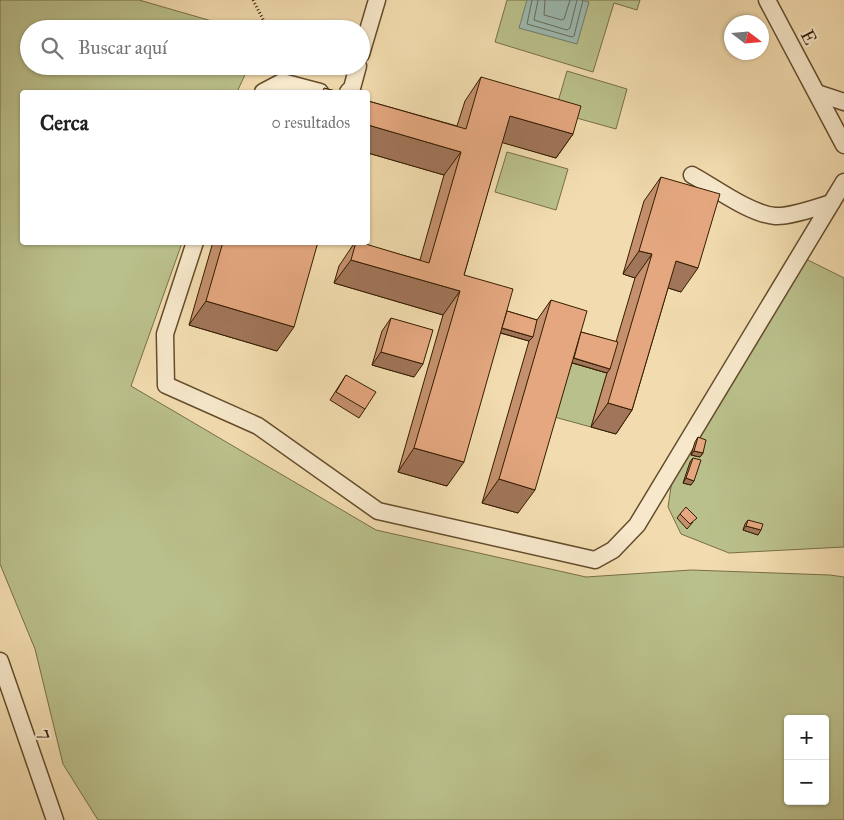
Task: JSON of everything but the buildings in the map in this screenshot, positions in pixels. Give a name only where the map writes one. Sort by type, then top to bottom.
[{"type":"street","points":[[370,24],[377,0]]},
{"type":"street","name":"E","points":[[767,0],[844,145]]},
{"type":"street","points":[[350,90],[356,75]]},
{"type":"street","points":[[267,90],[282,82],[312,90]]},
{"type":"street","points":[[817,94],[844,102]]},
{"type":"street","points":[[817,94],[844,119]]},
{"type":"street","points":[[692,175],[754,210],[775,216],[811,210],[831,203]]},
{"type":"street","points":[[194,245],[166,334],[166,385],[258,426],[378,511],[595,560],[613,550],[637,524],[844,182]]},
{"type":"street","name":"7","points":[[0,661],[55,820]]},
{"type":"path","points":[[253,0],[263,20]]},
{"type":"green space","points":[[0,0],[139,0],[208,20],[20,20],[20,75],[245,75],[238,90],[20,90],[20,245],[181,245],[131,386],[376,530],[586,577],[691,570],[844,577],[844,820],[98,820],[63,764],[35,649],[0,564]]},
{"type":"green space","points":[[507,0],[640,0],[637,10],[614,3],[593,72],[495,42]]},
{"type":"green space","points":[[567,71],[627,89],[616,129],[555,112]]},
{"type":"green space","points":[[507,152],[568,169],[556,210],[495,192]]},
{"type":"green space","points":[[806,259],[844,278],[844,547],[729,553],[681,534],[668,507],[671,487],[678,466]]},
{"type":"green space","points":[[563,360],[607,373],[591,427],[547,415]]},
{"type":"water","points":[[527,0],[581,0],[589,2],[577,44],[519,28]]}]
